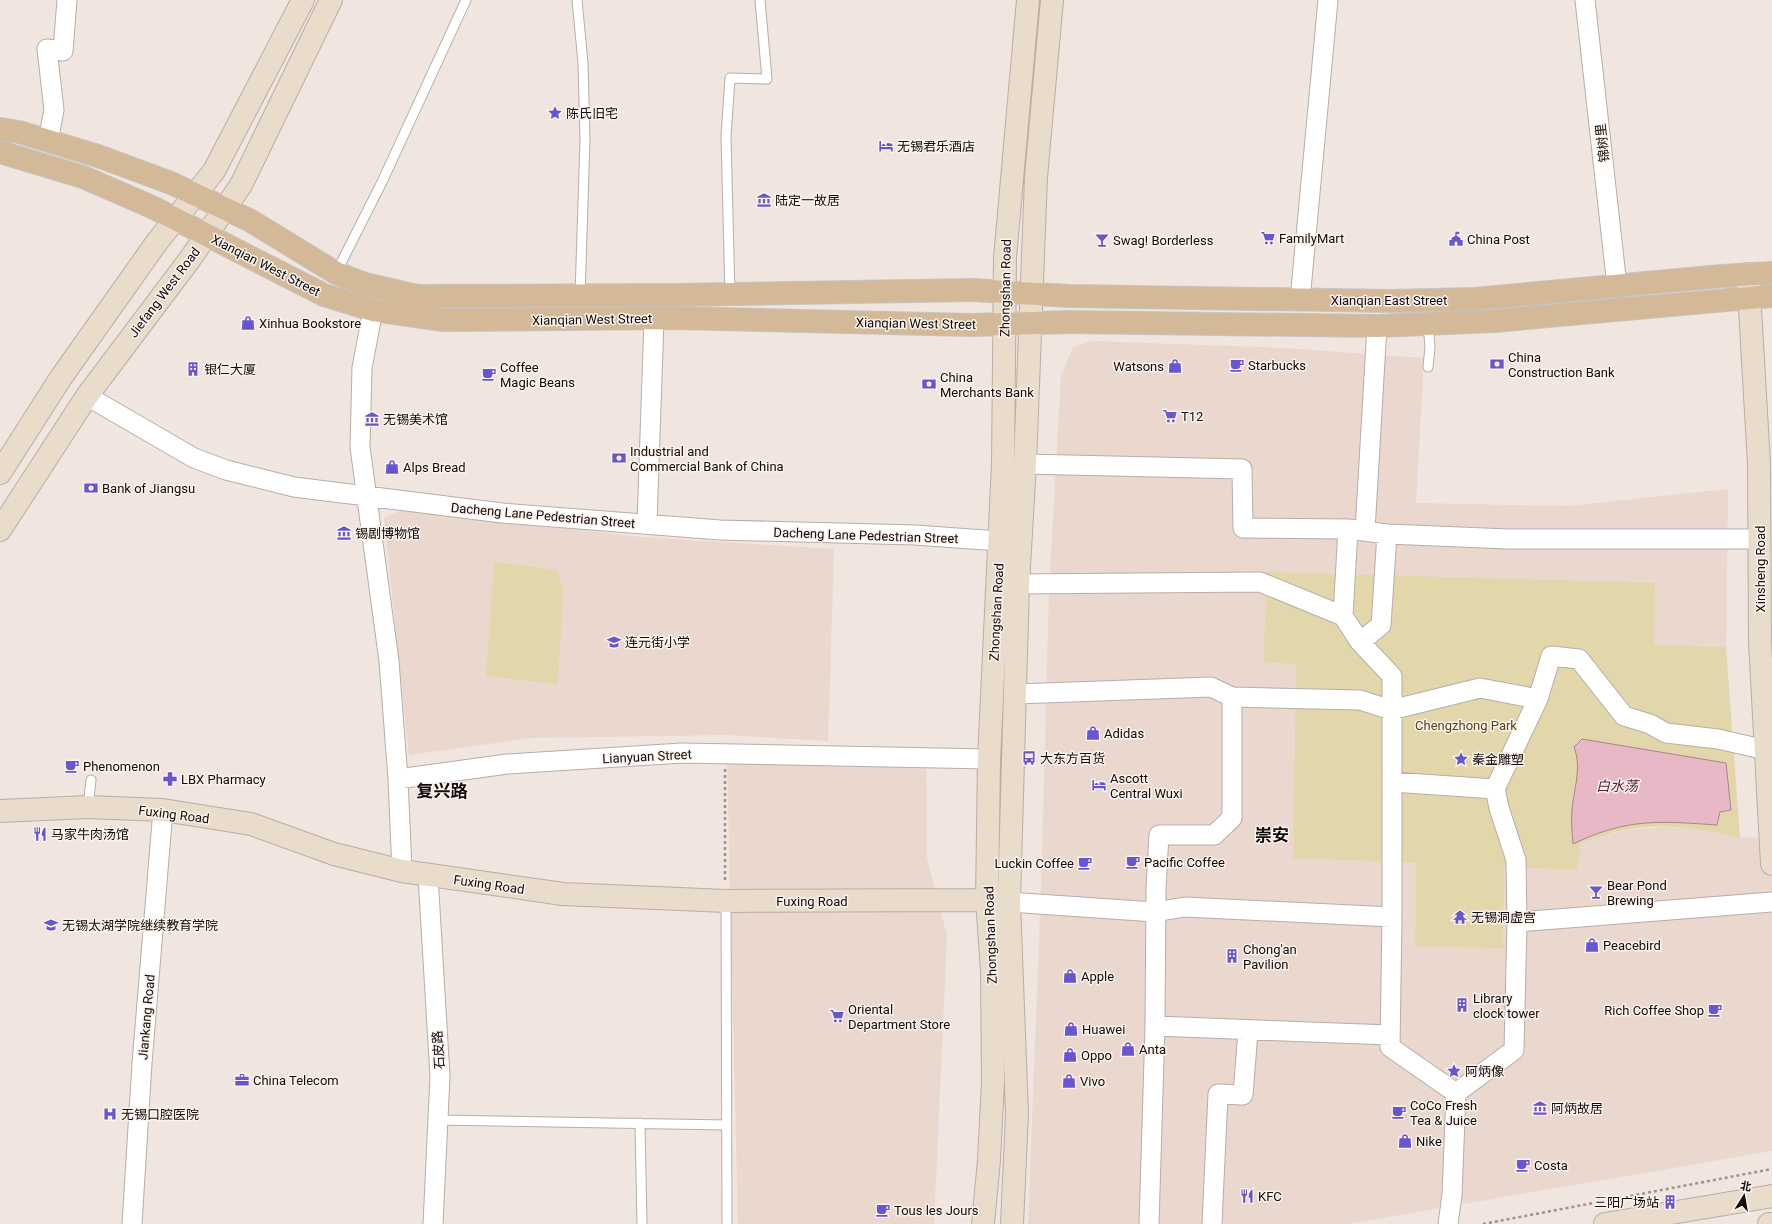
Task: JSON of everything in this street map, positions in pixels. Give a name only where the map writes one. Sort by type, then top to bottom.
[{"type":"main road","points":[[0,474],[60,379],[175,218],[214,171],[303,0]]},
{"type":"main road","name":"Jiefang West Road","points":[[0,530],[86,396],[207,234],[241,185],[331,0]]},
{"type":"main road","name":"Zhongshan Road","points":[[1012,1224],[1017,1114],[1009,902],[1018,584],[1010,542],[1003,464],[1004,324],[1005,258],[1028,0]]},
{"type":"main road","name":"Zhongshan Road","points":[[983,1224],[989,1160],[993,1082],[992,971],[987,900],[989,759],[1010,542],[1025,464],[1037,169],[1052,0]]},
{"type":"main road","name":"Xianqian West Street","points":[[0,129],[19,132],[98,156],[171,183],[251,221],[336,273],[365,284],[417,296],[730,295],[972,290],[1005,292]]},
{"type":"main road","name":"Xianqian West Street","points":[[0,152],[83,177],[175,218],[324,295],[373,310],[444,320],[654,319],[1004,324],[1030,323]]},
{"type":"main road","name":"Xianqian East Street","points":[[1005,292],[1032,294],[1300,300],[1391,301],[1474,299],[1772,273]]},
{"type":"main road","name":"Xinsheng Road","points":[[1748,274],[1759,456],[1760,642],[1772,864]]},
{"type":"main road","name":"Xianqian East Street","points":[[1030,323],[1377,326],[1494,321],[1772,296]]},
{"type":"main road","name":"Fuxing Road","points":[[0,811],[88,808],[163,810],[251,824],[334,854],[402,871],[428,876],[563,894],[726,901],[987,900]]},
{"type":"main road","points":[[1604,1224],[1772,1196]]},
{"type":"street","points":[[48,141],[54,110],[47,49],[63,51],[67,0]]},
{"type":"street","points":[[1300,300],[1328,0]]},
{"type":"street","name":"锦树里","points":[[1586,0],[1618,286]]},
{"type":"street","points":[[373,310],[362,368],[360,447],[389,661],[398,779],[402,871]]},
{"type":"street","points":[[647,524],[654,319]]},
{"type":"street","points":[[1342,616],[1357,530],[1377,326]]},
{"type":"street","name":"Dacheng Lane Pedestrian Street","points":[[86,396],[194,458],[226,470],[294,487],[502,513],[720,530],[914,535],[1010,542]]},
{"type":"street","points":[[1025,464],[1242,469],[1243,528],[1357,530],[1387,534],[1508,539],[1760,539]]},
{"type":"street","points":[[1360,642],[1381,625],[1387,534]]},
{"type":"street","points":[[1018,584],[1260,582],[1342,616],[1360,642],[1392,676],[1392,918],[1390,1047],[1456,1093]]},
{"type":"street","points":[[1456,1093],[1514,1050],[1517,922],[1516,860],[1499,808],[1495,789],[1538,699],[1551,656],[1579,659],[1624,716],[1650,724],[1666,733],[1718,739],[1766,750]]},
{"type":"street","points":[[1014,694],[1211,687],[1232,697],[1360,700],[1391,710],[1480,688],[1538,699]]},
{"type":"street","points":[[1149,1224],[1159,834],[1214,835],[1232,818],[1232,697]]},
{"type":"street","name":"Lianyuan Street","points":[[398,779],[507,764],[682,753],[989,759]]},
{"type":"street","points":[[1392,782],[1495,789]]},
{"type":"street","name":"Jiankang Road","points":[[132,1224],[142,1063],[163,810]]},
{"type":"street","name":"石皮路","points":[[428,876],[440,1076],[433,1224]]},
{"type":"street","points":[[1009,902],[1156,912],[1185,907],[1392,918]]},
{"type":"street","points":[[1517,922],[1772,902]]},
{"type":"street","points":[[1155,1026],[1248,1031],[1390,1034]]},
{"type":"street","points":[[1212,1224],[1218,1094],[1243,1095],[1248,1031]]},
{"type":"street","points":[[1448,1224],[1452,1195],[1456,1093]]},
{"type":"lane","points":[[336,273],[382,182],[466,0]]},
{"type":"lane","points":[[577,0],[583,63],[585,139],[580,296]]},
{"type":"lane","points":[[730,295],[726,136],[730,78],[767,79],[760,0]]},
{"type":"lane","points":[[1428,324],[1430,347],[1428,367]]},
{"type":"lane","points":[[88,808],[91,780]]},
{"type":"lane","points":[[726,901],[727,1224]]},
{"type":"lane","points":[[438,1120],[727,1125]]},
{"type":"lane","points":[[640,1123],[642,1224]]},
{"type":"path","points":[[724,753],[726,901]]},
{"type":"path","points":[[1483,1224],[1772,1169]]},
{"type":"shaded area","points":[[1092,341],[1285,348],[1424,358],[1416,503],[1568,506],[1728,489],[1726,647],[1653,645],[1655,584],[1267,572],[1263,662],[1296,663],[1293,858],[1416,863],[1415,946],[1503,867],[1577,870],[1581,843],[1625,830],[1662,827],[1700,829],[1740,838],[1772,837],[1772,1151],[1347,1224],[1028,1224],[1041,891],[1049,590],[1061,376],[1073,347]]},
{"type":"shaded area","name":"连元街小学","points":[[403,510],[641,537],[834,549],[828,741],[725,735],[532,738],[409,755],[384,518]]},
{"type":"shaded area","points":[[727,762],[926,764],[927,858],[947,936],[934,1224],[738,1224]]},
{"type":"green space","points":[[494,562],[557,570],[563,588],[558,684],[486,676]]},
{"type":"green space","name":"Chengzhong Park","points":[[1267,572],[1655,583],[1654,645],[1726,647],[1740,838],[1698,829],[1669,827],[1640,828],[1619,831],[1581,843],[1577,870],[1504,867],[1503,948],[1415,946],[1416,863],[1293,858],[1296,664],[1263,662]]},
{"type":"water","name":"白水荡","points":[[1582,739],[1726,763],[1731,810],[1720,812],[1717,825],[1660,822],[1644,823],[1610,830],[1573,844],[1572,813],[1577,778],[1577,763],[1574,747]]},
{"type":"place","name":"陈氏旧宅","points":[[555,113]]},
{"type":"place","name":"无锡君乐酒店","points":[[886,146]]},
{"type":"place","name":"陆定一故居","points":[[764,200]]},
{"type":"place","name":"FamilyMart","points":[[1268,238]]},
{"type":"place","name":"China Post","points":[[1456,239]]},
{"type":"place","name":"Swag! Borderless","points":[[1102,240]]},
{"type":"place","name":"Xinhua Bookstore","points":[[248,323]]},
{"type":"place","name":"China Construction Bank","points":[[1497,364]]},
{"type":"place","name":"Starbucks","points":[[1237,365]]},
{"type":"place","name":"Watsons","points":[[1175,366]]},
{"type":"place","name":"银仁大厦","points":[[193,369]]},
{"type":"place","name":"Coffee Magic Beans","points":[[489,374]]},
{"type":"place","name":"China Merchants Bank","points":[[929,384]]},
{"type":"place","name":"T12","points":[[1170,416]]},
{"type":"place","name":"无锡美术馆","points":[[372,419]]},
{"type":"place","name":"Industrial and Commercial Bank of China","points":[[619,458]]},
{"type":"place","name":"Alps Bread","points":[[392,467]]},
{"type":"place","name":"Bank of Jiangsu","points":[[91,488]]},
{"type":"place","name":"锡剧博物馆","points":[[344,533]]},
{"type":"place","name":"连元街小学","points":[[614,642]]},
{"type":"place","name":"Adidas","points":[[1093,733]]},
{"type":"place","name":"大东方百货","points":[[1029,758]]},
{"type":"place","name":"秦金雕塑","points":[[1461,759]]},
{"type":"place","name":"Phenomenon","points":[[72,766]]},
{"type":"place","name":"LBX Pharmacy","points":[[170,779]]},
{"type":"place","name":"Ascott Central Wuxi","points":[[1099,785]]},
{"type":"place","name":"马家牛肉汤馆","points":[[40,834]]},
{"type":"place","name":"Pacific Coffee","points":[[1133,862]]},
{"type":"place","name":"Luckin Coffee","points":[[1085,863]]},
{"type":"place","name":"Bear Pond Brewing","points":[[1596,892]]},
{"type":"place","name":"无锡洞虚宫","points":[[1460,917]]},
{"type":"place","name":"无锡太湖学院继续教育学院","points":[[51,925]]},
{"type":"place","name":"Peacebird","points":[[1592,945]]},
{"type":"place","name":"Chong'an Pavilion","points":[[1232,956]]},
{"type":"place","name":"Apple","points":[[1070,976]]},
{"type":"place","name":"Library clock tower","points":[[1462,1005]]},
{"type":"place","name":"Rich Coffee Shop","points":[[1715,1010]]},
{"type":"place","name":"Oriental Department Store","points":[[837,1016]]},
{"type":"place","name":"Huawei","points":[[1071,1029]]},
{"type":"place","name":"Anta","points":[[1128,1049]]},
{"type":"place","name":"Oppo","points":[[1070,1055]]},
{"type":"place","name":"阿炳像","points":[[1454,1071]]},
{"type":"place","name":"China Telecom","points":[[242,1080]]},
{"type":"place","name":"Vivo","points":[[1069,1081]]},
{"type":"place","name":"阿炳故居","points":[[1540,1108]]},
{"type":"place","name":"CoCo Fresh Tea & Juice","points":[[1399,1112]]},
{"type":"place","name":"无锡口腔医院","points":[[110,1114]]},
{"type":"place","name":"Nike","points":[[1405,1141]]},
{"type":"place","name":"Costa","points":[[1523,1165]]},
{"type":"place","name":"KFC","points":[[1247,1196]]},
{"type":"place","name":"三阳广场站","points":[[1670,1202]]},
{"type":"place","name":"Tous les Jours","points":[[883,1210]]},
{"type":"district","name":"复兴路","points":[[442,791]]},
{"type":"district","name":"崇安","points":[[1272,835]]}]
